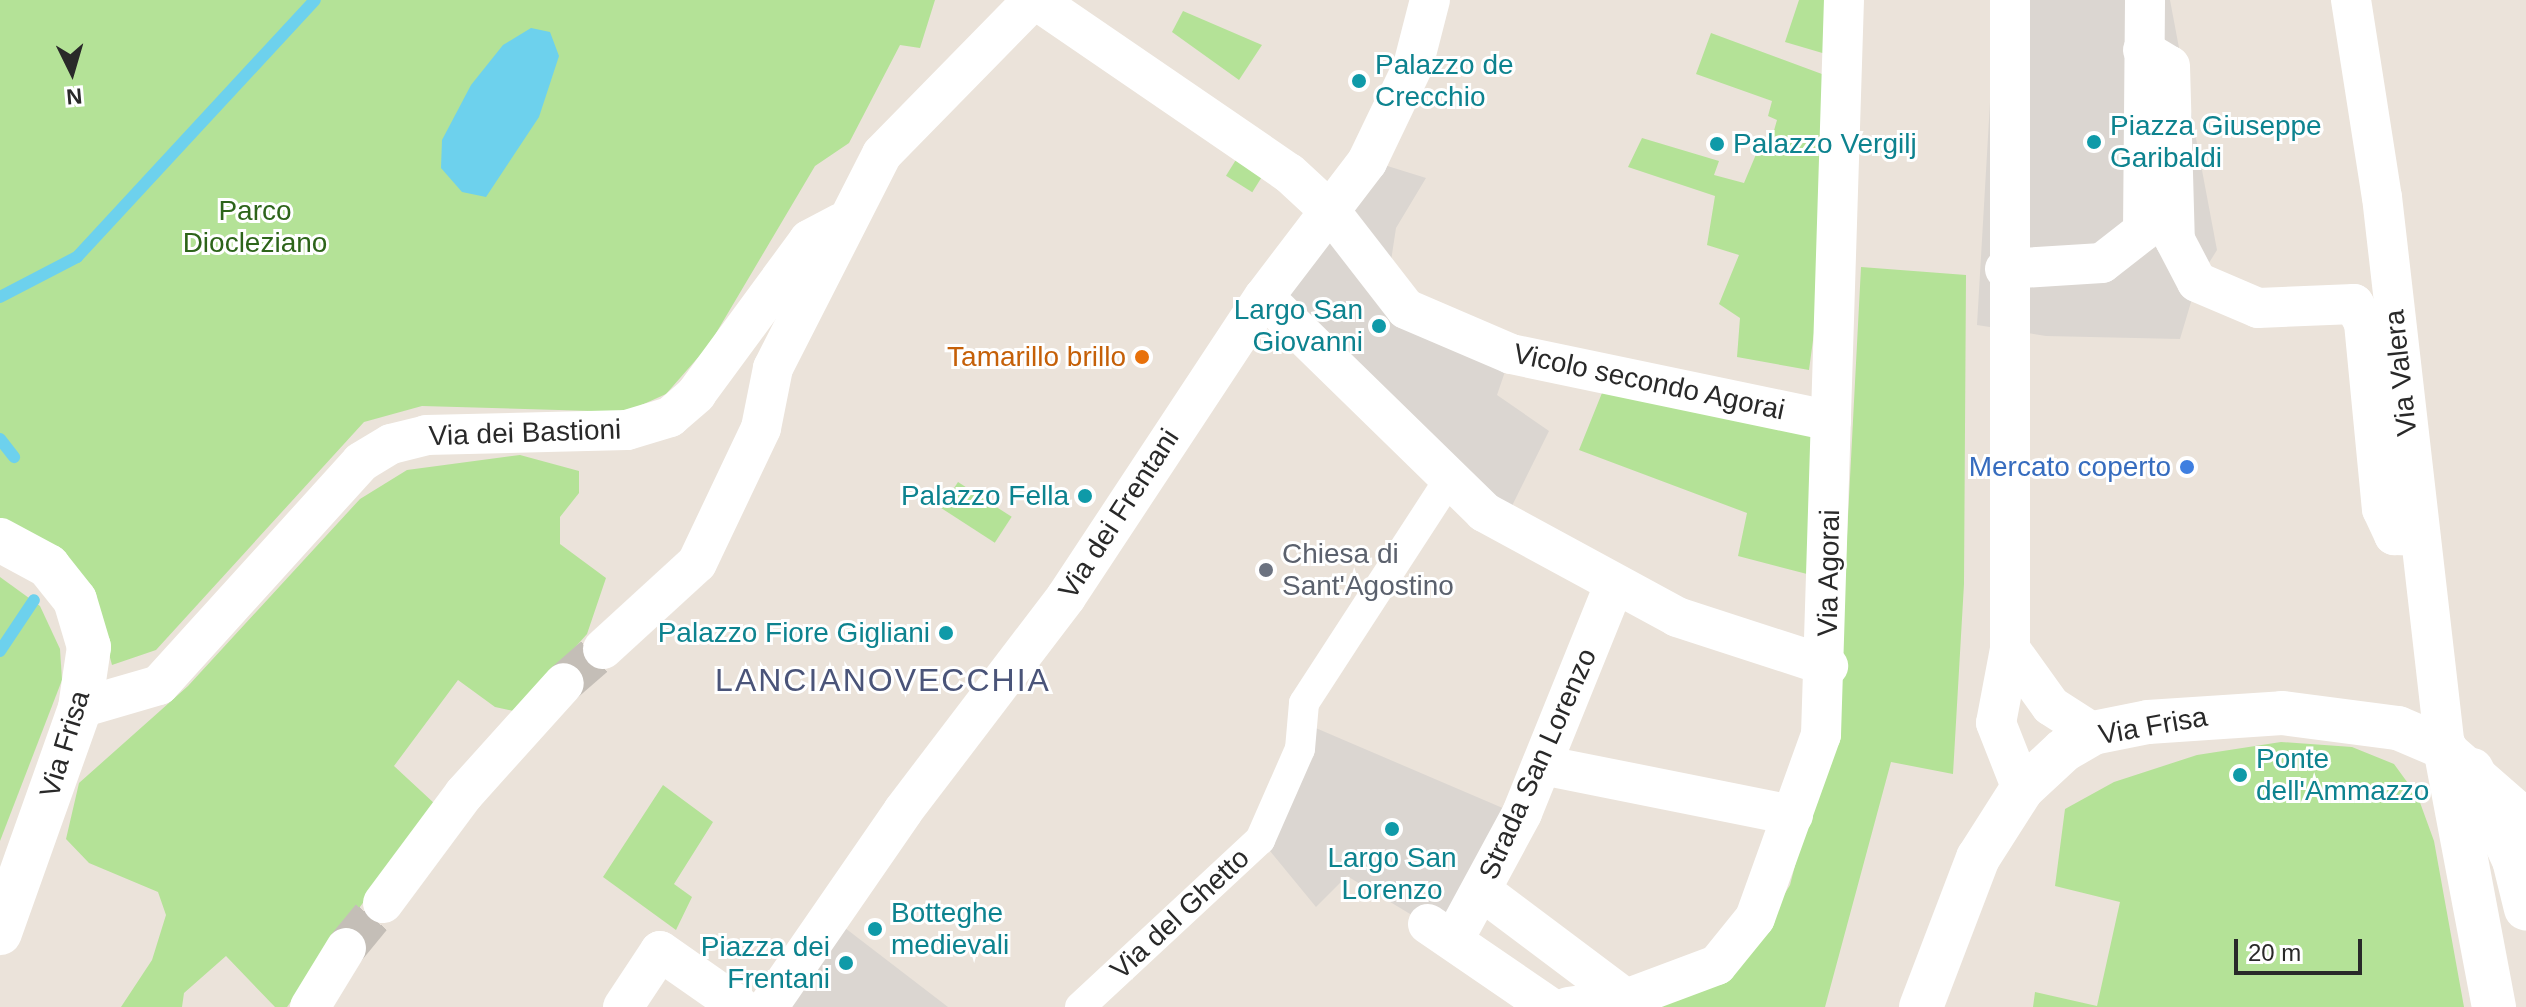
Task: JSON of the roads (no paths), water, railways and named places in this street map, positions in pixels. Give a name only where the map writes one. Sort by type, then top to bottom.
[{"type":"street","name":"Vicolo secondo Agorai","points":[[1035,0],[1289,173],[1330,211],[1406,309],[1511,354],[1831,421]]},
{"type":"street","name":"Via dei Bastioni","points":[[603,649],[697,563],[761,428],[773,368],[841,223],[882,154],[1035,0]]},
{"type":"street","name":"Via dei Frentani","points":[[768,1007],[903,811],[1066,597],[1264,297],[1367,162],[1413,66],[1430,0]]},
{"type":"street","name":"Via Agorai","points":[[1568,1007],[1626,999],[1717,965],[1755,918],[1821,735],[1828,666],[1831,421],[1844,0]]},
{"type":"street","points":[[2010,0],[2005,269],[2010,649],[1996,723],[2022,789]]},
{"type":"street","points":[[2005,269],[2102,263],[2143,231],[2145,0]]},
{"type":"street","name":"Via Valera","points":[[2351,0],[2419,536],[2459,759]]},
{"type":"street","points":[[2143,50],[2170,66],[2175,240],[2197,282],[2258,308],[2354,304],[2364,323],[2382,509],[2394,535],[2419,536]]},
{"type":"street","name":"Via dei Bastioni","points":[[80,708],[159,685],[361,462],[391,444],[426,435],[627,430],[670,417],[696,394],[809,240],[841,223]]},
{"type":"street","points":[[1264,297],[1448,481],[1484,512],[1677,617],[1828,666]]},
{"type":"street","name":"Via del Ghetto","points":[[1080,1007],[1260,840],[1300,749],[1304,703],[1448,481]]},
{"type":"street","name":"Via Frisa","points":[[0,540],[48,566],[75,600],[89,647],[80,708],[0,933]]},
{"type":"street","name":"Strada San Lorenzo","points":[[1549,1007],[1441,932],[1482,891],[1542,765],[1614,585]]},
{"type":"street","points":[[2010,649],[2051,706],[2093,733]]},
{"type":"street","points":[[383,903],[464,794],[564,683]]},
{"type":"street","name":"Via Frisa","points":[[1921,1007],[1978,858],[2022,789],[2093,733],[2282,713],[2398,728],[2459,759]]},
{"type":"street","points":[[2459,759],[2526,819]]},
{"type":"street","points":[[2459,759],[2514,860],[2526,909]]},
{"type":"street","points":[[2459,759],[2494,1007]]},
{"type":"street","points":[[1542,765],[1793,815]]},
{"type":"street","points":[[1482,891],[1626,999]]},
{"type":"street","points":[[310,1007],[346,948]]},
{"type":"street","points":[[623,1007],[660,951],[740,1007]]},
{"type":"water","points":[[531,28],[550,32],[559,56],[539,117],[486,197],[462,192],[441,168],[442,140],[471,85],[503,45]]},
{"type":"waterway","points":[[0,297],[77,257],[315,0]]},
{"type":"waterway","points":[[0,439],[14,457]]},
{"type":"waterway","points":[[0,651],[34,600]]},
{"type":"tunnel","points":[[564,683],[603,649]]},
{"type":"tunnel","points":[[346,948],[383,903]]},
{"type":"place","name":"Palazzo de Crecchio","points":[[1359,81]]},
{"type":"place","name":"Piazza Giuseppe Garibaldi","points":[[2094,142]]},
{"type":"place","name":"Palazzo Vergilj","points":[[1717,144]]},
{"type":"place","name":"Largo San Giovanni","points":[[1379,326]]},
{"type":"place","name":"Tamarillo brillo","points":[[1142,357]]},
{"type":"place","name":"Mercato coperto","points":[[2187,467]]},
{"type":"place","name":"Palazzo Fella","points":[[1085,496]]},
{"type":"place","name":"Chiesa di Sant'Agostino","points":[[1266,570]]},
{"type":"place","name":"Palazzo Fiore Gigliani","points":[[946,633]]},
{"type":"place","name":"Ponte dell'Ammazzo","points":[[2240,775]]},
{"type":"place","name":"Largo San Lorenzo","points":[[1392,829]]},
{"type":"place","name":"Botteghe medievali","points":[[875,929]]},
{"type":"place","name":"Piazza dei Frentani","points":[[846,963]]},
{"type":"district","name":"LANCIANOVECCHIA","points":[[883,680]]},
{"type":"park label","name":"Parco Diocleziano","points":[[255,227]]}]
